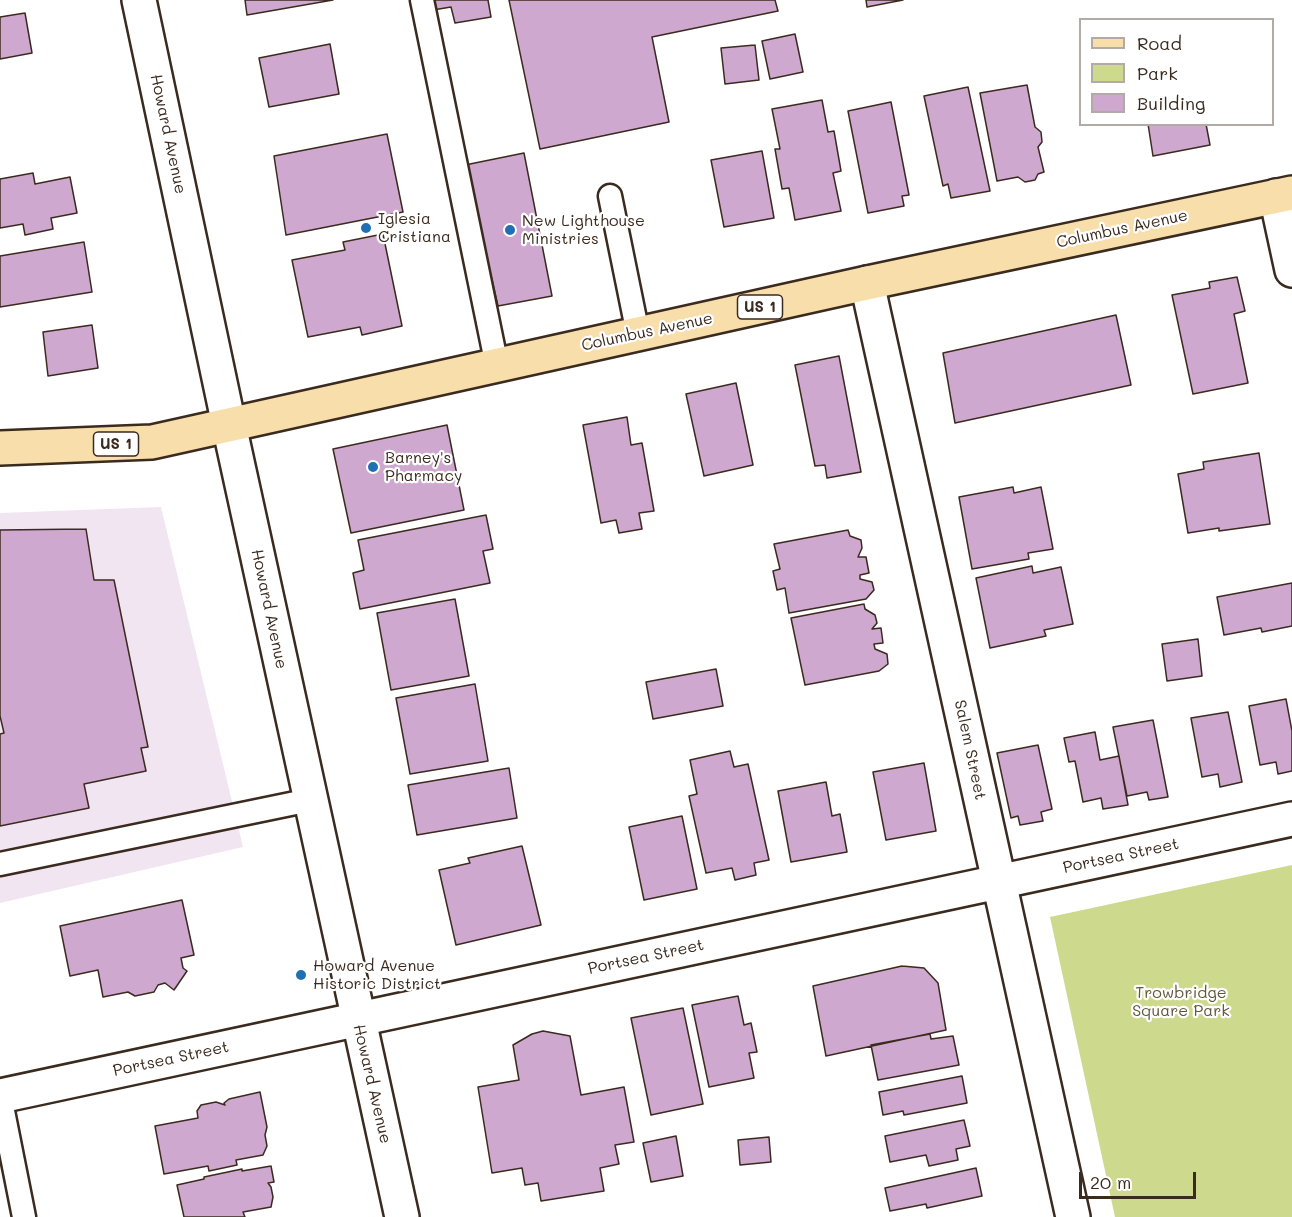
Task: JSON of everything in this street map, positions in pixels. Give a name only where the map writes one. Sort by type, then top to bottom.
[{"type":"main road","name":"Columbus Avenue","points":[[0,448],[152,442],[867,283],[1284,194]]},
{"type":"street","name":"Howard Avenue","points":[[139,0],[357,1019],[402,1217]]},
{"type":"street","points":[[1284,194],[1292,270]]},
{"type":"street","name":"Salem Street","points":[[867,283],[1073,1217]]},
{"type":"street","name":"Portsea Street","points":[[0,1096],[1292,819]]},
{"type":"lane","points":[[422,0],[497,366]]},
{"type":"lane","points":[[610,196],[638,334]]},
{"type":"lane","points":[[0,864],[310,800]]},
{"type":"lane","points":[[0,1096],[24,1217]]},
{"type":"shaded area","points":[[161,507],[243,847],[0,903],[0,513]]},
{"type":"green space","name":"Trowbridge Square Park","points":[[1292,865],[1292,1217],[1115,1217],[1050,917]]},
{"type":"building","points":[[245,0],[333,0],[247,15]]},
{"type":"building","points":[[431,0],[488,0],[491,17],[455,23],[451,7],[433,10]]},
{"type":"building","points":[[509,0],[775,0],[778,11],[652,37],[669,122],[540,149]]},
{"type":"building","points":[[866,0],[903,0],[867,7]]},
{"type":"building","points":[[25,13],[32,53],[0,59],[0,17]]},
{"type":"building","points":[[795,34],[803,72],[770,79],[762,41]]},
{"type":"building","points":[[330,44],[339,94],[269,107],[259,58]]},
{"type":"building","points":[[755,45],[759,80],[725,84],[721,48]]},
{"type":"building","points":[[1027,85],[1035,127],[1041,132],[1042,142],[1038,147],[1044,172],[1038,174],[1035,180],[1025,182],[1018,177],[997,181],[980,93]]},
{"type":"building","points":[[968,87],[990,191],[951,198],[948,184],[943,186],[924,96]]},
{"type":"building","points":[[822,100],[828,132],[834,131],[841,171],[833,173],[841,211],[795,220],[789,188],[782,189],[775,149],[780,149],[772,109]]},
{"type":"building","points":[[891,102],[909,195],[902,196],[904,206],[868,213],[848,111]]},
{"type":"building","points":[[1148,126],[1206,126],[1210,145],[1153,156]]},
{"type":"building","points":[[387,134],[403,212],[286,235],[274,156]]},
{"type":"building","points":[[762,151],[774,218],[724,227],[711,160]]},
{"type":"building","name":"New Lighthouse Ministries","points":[[524,153],[552,296],[498,306],[465,165]]},
{"type":"building","points":[[33,173],[35,184],[70,177],[77,213],[51,218],[53,229],[25,235],[23,224],[0,228],[0,179]]},
{"type":"building","points":[[383,234],[402,326],[362,335],[360,327],[308,337],[292,260],[345,250],[343,242]]},
{"type":"building","points":[[84,242],[92,292],[0,307],[0,256]]},
{"type":"building","points":[[1237,277],[1245,311],[1234,314],[1248,383],[1193,394],[1172,295],[1210,288],[1209,282]]},
{"type":"building","points":[[1116,315],[1131,385],[955,423],[943,353]]},
{"type":"building","points":[[92,325],[98,368],[48,376],[43,332]]},
{"type":"building","points":[[839,356],[861,472],[827,478],[825,465],[815,466],[795,365]]},
{"type":"building","points":[[736,383],[753,465],[704,476],[686,394]]},
{"type":"building","points":[[627,417],[631,445],[642,443],[654,511],[639,513],[642,529],[619,533],[616,520],[601,523],[583,425]]},
{"type":"building","points":[[447,425],[464,510],[351,533],[333,449]]},
{"type":"building","points":[[1259,453],[1270,524],[1188,533],[1178,474],[1204,469],[1203,462]]},
{"type":"building","points":[[1013,487],[1014,493],[1041,487],[1053,549],[1028,553],[1029,559],[972,569],[959,497]]},
{"type":"building","points":[[486,515],[493,549],[483,551],[490,583],[360,609],[353,573],[364,570],[358,540]]},
{"type":"building","points":[[86,529],[94,580],[114,580],[148,747],[141,748],[146,771],[84,784],[89,808],[0,826],[0,734],[4,733],[0,716],[0,530]]},
{"type":"building","points":[[848,530],[850,536],[861,540],[862,548],[858,557],[866,557],[869,573],[860,575],[860,579],[872,582],[874,590],[866,599],[789,613],[785,588],[777,590],[773,571],[780,569],[774,544]]},
{"type":"building","points":[[1032,566],[1033,573],[1061,567],[1073,624],[1044,630],[1046,636],[990,648],[976,578]]},
{"type":"building","points":[[1292,583],[1292,626],[1262,632],[1261,628],[1224,635],[1217,597]]},
{"type":"building","points":[[455,599],[469,676],[391,690],[377,613]]},
{"type":"building","points":[[864,604],[865,609],[875,615],[877,623],[872,629],[881,628],[883,643],[874,644],[875,649],[887,654],[888,664],[879,671],[805,685],[791,618]]},
{"type":"building","points":[[1198,639],[1202,676],[1167,681],[1162,644]]},
{"type":"building","points":[[716,669],[723,706],[653,719],[646,682]]},
{"type":"building","points":[[475,684],[488,761],[410,774],[396,698]]},
{"type":"building","points":[[1286,699],[1292,731],[1292,771],[1278,774],[1276,762],[1260,765],[1249,706]]},
{"type":"building","points":[[1228,712],[1242,782],[1220,787],[1218,774],[1202,777],[1191,718]]},
{"type":"building","points":[[1153,720],[1168,797],[1149,800],[1147,792],[1127,796],[1113,727]]},
{"type":"building","points":[[1095,732],[1100,760],[1119,756],[1128,805],[1103,809],[1101,798],[1083,802],[1075,761],[1069,762],[1064,738]]},
{"type":"building","points":[[1038,745],[1052,809],[1041,812],[1043,821],[1020,825],[1018,816],[1011,818],[997,753]]},
{"type":"building","points":[[730,751],[734,767],[748,764],[769,860],[754,863],[756,875],[735,880],[732,868],[706,873],[689,796],[697,794],[690,760]]},
{"type":"building","points":[[924,763],[936,831],[886,840],[873,772]]},
{"type":"building","points":[[509,768],[517,818],[417,835],[408,785]]},
{"type":"building","points":[[826,782],[832,816],[840,814],[847,852],[791,862],[778,791]]},
{"type":"building","points":[[682,816],[697,889],[644,900],[629,827]]},
{"type":"building","points":[[522,846],[541,925],[456,945],[439,870],[470,863],[468,858]]},
{"type":"building","points":[[182,900],[194,955],[181,958],[183,968],[187,971],[174,990],[165,983],[158,985],[154,992],[135,996],[128,992],[103,997],[98,970],[70,976],[60,926]]},
{"type":"building","points":[[902,966],[924,968],[938,983],[946,1030],[826,1056],[813,986]]},
{"type":"building","points":[[738,996],[744,1025],[751,1023],[757,1052],[749,1053],[754,1078],[709,1087],[692,1005]]},
{"type":"building","points":[[683,1008],[703,1104],[651,1115],[631,1018]]},
{"type":"building","points":[[543,1031],[570,1036],[581,1095],[624,1087],[634,1142],[615,1145],[619,1164],[600,1168],[604,1191],[541,1201],[538,1183],[525,1185],[522,1168],[492,1173],[478,1087],[519,1080],[513,1045],[532,1034]]},
{"type":"building","points":[[930,1034],[931,1039],[953,1036],[959,1065],[878,1080],[871,1045]]},
{"type":"building","points":[[962,1076],[967,1103],[904,1115],[903,1111],[883,1115],[879,1092]]},
{"type":"building","points":[[260,1092],[267,1127],[265,1135],[267,1146],[263,1155],[236,1160],[237,1165],[209,1171],[208,1166],[164,1174],[155,1126],[198,1118],[197,1111],[201,1105],[216,1102],[225,1105],[224,1103],[229,1099]]},
{"type":"building","points":[[964,1120],[970,1146],[956,1149],[958,1160],[929,1166],[926,1155],[890,1162],[885,1136]]},
{"type":"building","points":[[676,1136],[683,1176],[651,1182],[643,1143]]},
{"type":"building","points":[[769,1137],[771,1162],[740,1165],[738,1140]]},
{"type":"building","points":[[271,1166],[274,1182],[268,1183],[273,1197],[271,1207],[243,1212],[245,1217],[184,1217],[177,1185],[242,1169],[242,1171]]},
{"type":"building","points":[[976,1168],[982,1196],[927,1208],[926,1204],[890,1211],[885,1188]]},
{"type":"place","name":"Iglesia Cristiana","points":[[366,228]]},
{"type":"place","name":"New Lighthouse Ministries","points":[[510,230]]},
{"type":"place","name":"Barney's Pharmacy","points":[[373,467]]},
{"type":"place","name":"Howard Avenue Historic District","points":[[301,975]]}]
